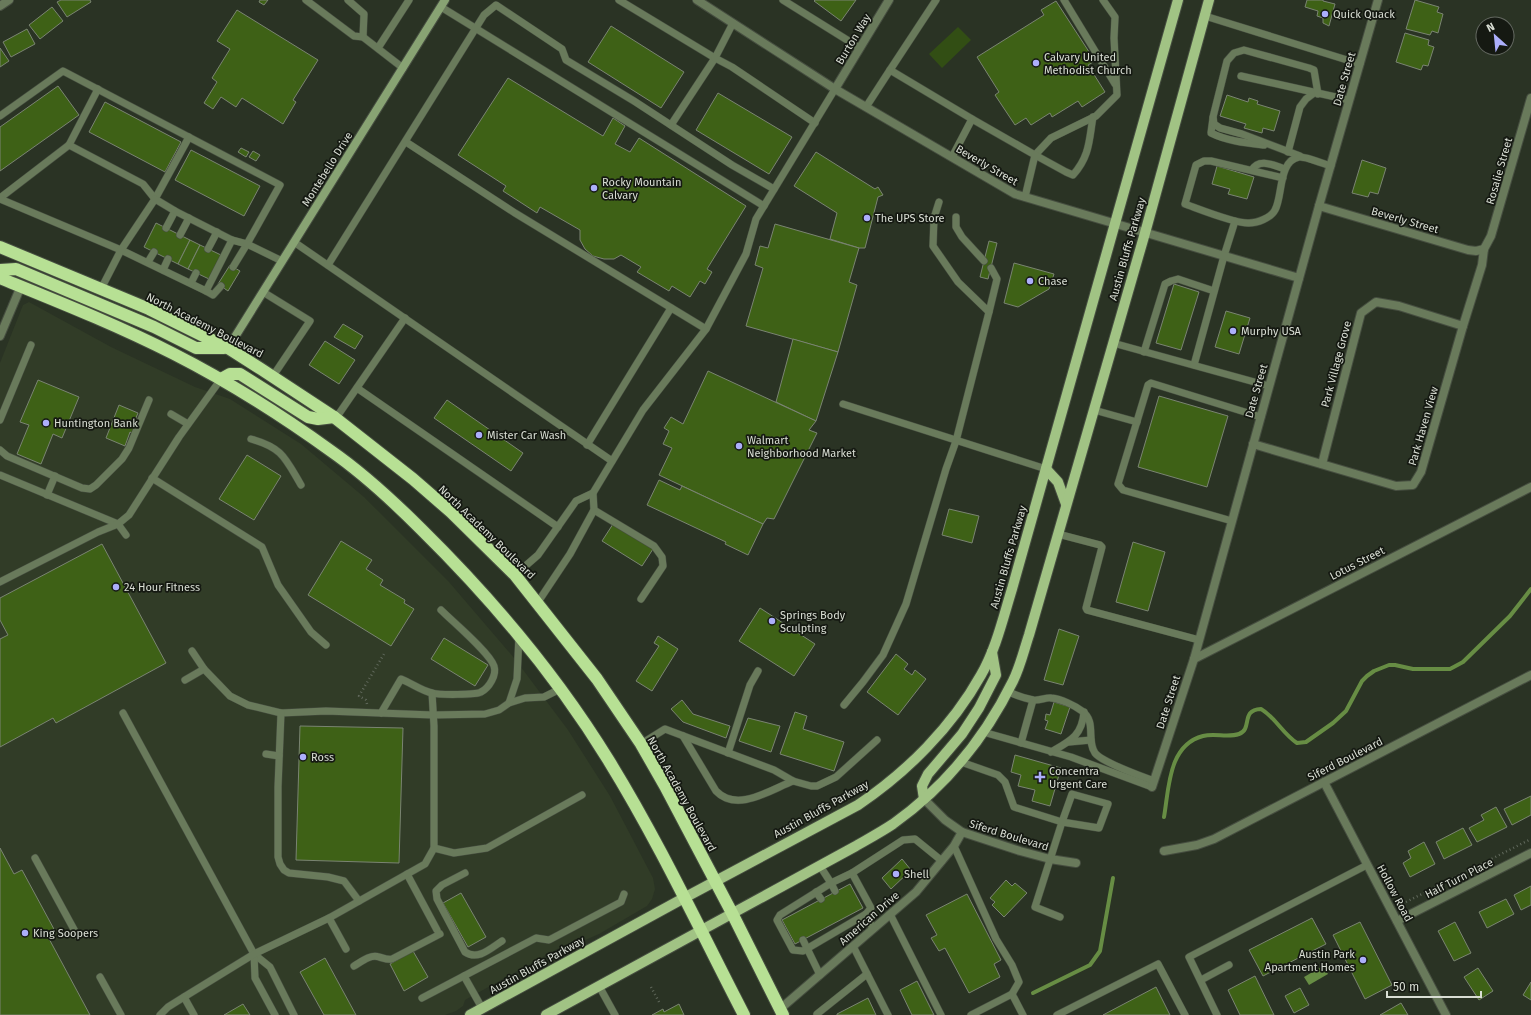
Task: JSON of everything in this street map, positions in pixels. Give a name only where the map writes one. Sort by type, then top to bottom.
[{"type":"highway","name":"North Academy Boulevard","points":[[0,247],[149,309],[228,348],[273,376],[335,418],[413,479],[451,512],[515,575],[538,602],[597,679],[641,744],[666,786],[732,913],[781,1012]]},
{"type":"highway","points":[[0,270],[16,269],[154,327],[196,348],[228,348]]},
{"type":"highway","points":[[0,278],[58,301],[126,331],[221,379],[333,452],[376,485],[445,553],[519,636],[560,689],[608,760],[636,806],[744,1015]]},
{"type":"highway","points":[[221,379],[230,374],[240,374],[308,417],[327,419],[335,418]]},
{"type":"main road","name":"Austin Bluffs Parkway","points":[[470,1015],[858,804],[882,789],[930,744],[951,720],[981,675],[992,652],[1012,589],[1116,225],[1178,0]]},
{"type":"main road","name":"Austin Bluffs Parkway","points":[[546,1015],[820,866],[892,824],[924,799],[961,762],[992,719],[1013,681],[1029,635],[1145,233],[1209,0]]},
{"type":"main road","points":[[1046,469],[1058,482],[1066,504]]},
{"type":"main road","points":[[924,799],[922,786],[928,774],[962,734],[979,708],[996,675],[992,652]]},
{"type":"street","points":[[0,6],[9,0]]},
{"type":"street","name":"Beverly Street","points":[[697,0],[835,89],[1015,194],[1299,278]]},
{"type":"street","name":"Burton Way","points":[[835,89],[889,0]]},
{"type":"street","name":"Date Street","points":[[1153,784],[1194,659],[1319,206],[1378,0]]},
{"type":"street","name":"Montebello Drive","points":[[228,348],[443,3]]},
{"type":"street","name":"Rosalie Street","points":[[1484,249],[1491,236],[1531,98]]},
{"type":"street","name":"Beverly Street","points":[[1319,206],[1468,250],[1476,251],[1484,249]]},
{"type":"street","points":[[1463,326],[1482,265],[1484,249]]},
{"type":"street","points":[[0,336],[21,286]]},
{"type":"street","name":"Park Village Grove","points":[[1322,464],[1361,313],[1376,302],[1399,306],[1463,326]]},
{"type":"street","name":"Park Haven View","points":[[1253,444],[1396,486],[1413,485],[1421,472],[1463,326]]},
{"type":"street","name":"Lotus Street","points":[[1194,659],[1531,487]]},
{"type":"street","name":"Siferd Boulevard","points":[[1164,851],[1197,845],[1214,839],[1531,675]]},
{"type":"street","name":"Hollow Road","points":[[1324,782],[1446,1015]]},
{"type":"street","name":"Siferd Boulevard","points":[[924,799],[945,820],[962,832],[1050,859],[1076,863]]},
{"type":"street","name":"American Drive","points":[[781,1012],[820,975],[916,892],[954,846],[962,832]]},
{"type":"street","name":"Half Turn Place","points":[[1397,921],[1531,853]]},
{"type":"lane","points":[[306,0],[354,36],[363,37],[403,68]]},
{"type":"lane","points":[[348,0],[364,14],[363,37]]},
{"type":"lane","points":[[619,0],[732,67],[815,123]]},
{"type":"lane","points":[[783,0],[860,48]]},
{"type":"lane","points":[[866,107],[936,0]]},
{"type":"lane","points":[[1064,0],[1116,86]]},
{"type":"lane","points":[[1025,198],[1035,155],[1051,138],[1093,117],[1117,95],[1114,38],[1115,17],[1103,0]]},
{"type":"lane","points":[[378,48],[405,2]]},
{"type":"lane","points":[[443,3],[476,29],[764,206]]},
{"type":"lane","points":[[328,265],[484,15],[497,3],[562,49],[566,60],[732,165],[774,189]]},
{"type":"lane","points":[[1205,16],[1360,64]]},
{"type":"lane","points":[[671,125],[715,58],[733,23]]},
{"type":"lane","points":[[1316,94],[1314,70],[1259,53],[1244,50],[1234,53],[1227,61],[1213,117],[1214,124],[1220,128],[1242,134],[1288,152],[1331,166]]},
{"type":"lane","points":[[890,70],[972,120],[1073,175],[1087,155],[1093,117]]},
{"type":"lane","points":[[0,116],[63,71],[280,185],[233,266]]},
{"type":"lane","points":[[1241,76],[1316,94],[1349,100]]},
{"type":"lane","points":[[98,89],[69,145],[0,198],[122,250],[213,295],[221,286]]},
{"type":"lane","points":[[538,602],[570,554],[594,510],[593,493],[643,410],[706,329],[746,254],[756,219],[835,89]]},
{"type":"lane","points":[[1288,152],[1300,107],[1306,98],[1316,94]]},
{"type":"lane","points":[[952,158],[972,120]]},
{"type":"lane","points":[[101,289],[122,250],[155,199],[189,137]]},
{"type":"lane","points":[[406,142],[516,213],[706,329]]},
{"type":"lane","points":[[69,145],[143,184],[155,199],[175,211],[232,240],[247,244],[282,261]]},
{"type":"lane","points":[[1283,178],[1211,160],[1204,161],[1196,165],[1185,204],[1247,224],[1261,222],[1275,211],[1283,178],[1285,169],[1291,160],[1300,156]]},
{"type":"lane","points":[[1252,170],[1254,166],[1260,163],[1266,163],[1285,169]]},
{"type":"lane","points":[[939,202],[934,218],[933,246],[958,282],[989,312]]},
{"type":"lane","points":[[166,228],[175,211]]},
{"type":"lane","points":[[956,216],[956,227],[984,261]]},
{"type":"lane","points":[[180,235],[189,218]]},
{"type":"lane","points":[[1194,365],[1235,221]]},
{"type":"lane","points":[[208,249],[217,232]]},
{"type":"lane","points":[[206,291],[232,240]]},
{"type":"lane","points":[[294,242],[612,461]]},
{"type":"lane","points":[[148,262],[154,252]]},
{"type":"lane","points":[[163,270],[168,259]]},
{"type":"lane","points":[[844,705],[883,655],[906,604],[946,469],[956,441],[989,312],[997,279],[991,268]]},
{"type":"lane","points":[[191,283],[196,273]]},
{"type":"lane","points":[[1144,352],[1166,284],[1178,279],[1214,292]]},
{"type":"lane","points":[[263,292],[310,321],[273,376]]},
{"type":"lane","points":[[587,445],[671,308]]},
{"type":"lane","points":[[335,418],[405,318]]},
{"type":"lane","points":[[1113,343],[1269,386]]},
{"type":"lane","points":[[0,420],[31,346]]},
{"type":"lane","points":[[0,582],[98,532],[118,524],[129,515],[188,424],[221,379]]},
{"type":"lane","points":[[1232,521],[1122,490],[1118,484],[1148,385],[1151,383],[1261,417]]},
{"type":"lane","points":[[356,388],[558,527]]},
{"type":"lane","points":[[0,450],[7,456],[82,488],[90,488],[96,485],[122,459],[129,448],[150,400]]},
{"type":"lane","points":[[843,404],[1046,469]]},
{"type":"lane","points":[[1094,410],[1137,422]]},
{"type":"lane","points":[[171,414],[188,424]]},
{"type":"lane","points":[[251,439],[267,444],[280,452],[301,485]]},
{"type":"lane","points":[[0,475],[118,524],[126,535]]},
{"type":"lane","points":[[47,495],[55,476]]},
{"type":"lane","points":[[152,478],[262,547],[278,586],[310,632],[326,645]]},
{"type":"lane","points":[[515,575],[538,555],[576,501],[593,493]]},
{"type":"lane","points":[[594,510],[654,546],[662,557],[663,566],[641,599]]},
{"type":"lane","points":[[1058,534],[1100,545],[1102,547],[1086,608],[1087,610],[1199,640]]},
{"type":"lane","points":[[381,713],[402,679],[432,693],[470,694],[480,693],[487,687],[493,678],[494,668],[489,657],[441,610]]},
{"type":"lane","points":[[509,704],[517,679],[519,636]]},
{"type":"lane","points":[[192,651],[204,670],[230,696],[248,705],[281,713],[326,711],[433,715],[485,714],[525,698],[544,697],[560,689]]},
{"type":"lane","points":[[185,680],[204,670]]},
{"type":"lane","points":[[728,753],[750,685],[758,671]]},
{"type":"lane","points":[[1007,690],[1017,696],[1033,700],[1050,698],[1074,705],[1084,712],[1090,721],[1092,730],[1091,740],[1095,753],[1104,760],[1153,784]]},
{"type":"lane","points":[[160,1015],[168,1007],[184,996],[254,954],[329,918],[425,864],[434,848],[432,693]]},
{"type":"lane","points":[[1021,743],[1033,700]]},
{"type":"lane","points":[[1051,752],[1069,742],[1080,732],[1084,712]]},
{"type":"lane","points":[[124,713],[254,954],[270,967],[294,1015]]},
{"type":"lane","points":[[281,713],[278,787],[278,857],[280,864],[284,870],[289,873],[328,877],[344,881],[359,901]]},
{"type":"lane","points":[[641,744],[665,729],[774,770],[793,781],[811,786],[817,786],[836,777],[877,740]]},
{"type":"lane","points":[[983,732],[1071,757],[1153,784]]},
{"type":"lane","points":[[683,736],[716,791],[720,795],[731,800],[747,800],[793,781]]},
{"type":"lane","points":[[1069,742],[1091,740]]},
{"type":"lane","points":[[266,754],[279,756]]},
{"type":"lane","points":[[961,762],[998,775],[1005,782],[1014,807],[1062,822],[1099,828],[1108,804],[1072,794],[1062,822],[1035,906],[1060,917]]},
{"type":"lane","points":[[434,848],[454,853],[487,848],[582,795]]},
{"type":"lane","points":[[852,873],[871,908],[866,914],[851,918],[836,927],[803,951],[793,950],[777,920],[780,915],[789,912],[831,883],[852,873],[903,840],[915,839],[942,861]]},
{"type":"lane","points":[[954,846],[996,939],[1012,965],[1019,982],[1012,994],[971,1015]]},
{"type":"lane","points":[[35,858],[77,935]]},
{"type":"lane","points":[[1217,1015],[1189,957],[1367,865]]},
{"type":"lane","points":[[820,866],[835,891]]},
{"type":"lane","points":[[465,873],[442,885],[436,891],[437,898],[465,952],[471,956],[478,956],[502,941]]},
{"type":"lane","points":[[354,966],[371,956],[378,956],[386,960],[392,959],[439,932],[407,874]]},
{"type":"lane","points":[[816,892],[821,899]]},
{"type":"lane","points":[[422,998],[536,938],[549,940],[621,902],[624,894]]},
{"type":"lane","points":[[866,914],[873,929]]},
{"type":"lane","points":[[890,914],[941,1015]]},
{"type":"lane","points":[[329,918],[346,949]]},
{"type":"lane","points":[[803,940],[820,975]]},
{"type":"lane","points":[[853,946],[888,1015]]},
{"type":"lane","points":[[254,954],[255,978],[275,1015]]},
{"type":"lane","points":[[1057,1015],[1158,964],[1185,1015]]},
{"type":"lane","points":[[1201,980],[1229,965]]},
{"type":"lane","points":[[818,1015],[817,1014],[867,974]]},
{"type":"lane","points":[[464,976],[482,1008]]},
{"type":"lane","points":[[100,977],[121,1015]]},
{"type":"lane","points":[[599,986],[615,1015]]},
{"type":"lane","points":[[1012,994],[1023,1015]]},
{"type":"lane","points":[[184,996],[194,1015]]},
{"type":"path","points":[[367,706],[366,700],[358,696],[384,654]]},
{"type":"path","points":[[1406,902],[1531,839]]},
{"type":"path","points":[[651,987],[659,1002]]},
{"type":"shaded area","points":[[958,27],[971,40],[942,68],[929,54]]},
{"type":"shaded area","points":[[29,302],[111,347],[195,387],[230,399],[301,444],[364,497],[449,582],[515,659],[568,730],[610,796],[653,878],[655,889],[652,899],[647,906],[599,934],[583,941],[557,949],[465,1000],[463,1006],[456,1011],[445,1015],[0,1015],[0,363],[23,305]]},
{"type":"shaded area","points":[[1323,966],[1328,974],[1309,985],[1304,977]]},
{"type":"building","points":[[61,0],[90,0],[91,2],[67,17],[57,2]]},
{"type":"building","points":[[260,0],[268,0],[264,5],[259,2]]},
{"type":"building","points":[[856,0],[841,21],[814,1]]},
{"type":"building","name":"Quick Quack","points":[[1307,0],[1323,0],[1335,4],[1329,26],[1323,23],[1323,18],[1317,16],[1318,11],[1305,7]]},
{"type":"building","points":[[1415,0],[1439,7],[1437,12],[1443,14],[1438,33],[1432,31],[1430,35],[1406,29]]},
{"type":"building","name":"Calvary United Methodist Church","points":[[1056,1],[1095,61],[1088,65],[1105,92],[1082,107],[1078,101],[1052,117],[1050,113],[1031,125],[1026,118],[1015,125],[995,95],[999,92],[977,57],[1044,15],[1041,10]]},
{"type":"building","points":[[52,7],[63,21],[40,39],[29,25]]},
{"type":"building","points":[[237,10],[318,60],[293,100],[296,102],[283,124],[242,98],[236,107],[221,97],[213,109],[204,103],[217,82],[212,78],[230,49],[217,41]]},
{"type":"building","points":[[611,26],[684,72],[661,108],[588,62]]},
{"type":"building","points":[[27,29],[35,44],[11,57],[3,42]]},
{"type":"building","points":[[1405,33],[1429,40],[1428,45],[1434,47],[1428,66],[1423,65],[1421,70],[1396,62]]},
{"type":"building","points":[[0,48],[9,61],[0,67]]},
{"type":"building","name":"Rocky Mountain Calvary","points":[[508,78],[603,136],[613,118],[625,126],[615,144],[630,152],[639,138],[746,206],[707,269],[712,272],[705,284],[700,281],[690,297],[672,286],[669,291],[637,272],[641,267],[621,255],[614,259],[604,259],[593,256],[585,249],[580,240],[580,230],[540,207],[537,213],[503,191],[506,186],[458,155]]},
{"type":"building","points":[[58,86],[79,115],[0,171],[0,127]]},
{"type":"building","points":[[718,93],[792,137],[769,174],[696,130]]},
{"type":"building","points":[[1227,95],[1248,102],[1249,98],[1258,101],[1257,104],[1280,111],[1274,131],[1263,128],[1262,133],[1244,128],[1246,124],[1220,116]]},
{"type":"building","points":[[105,102],[181,142],[165,172],[89,132]]},
{"type":"building","points":[[241,148],[249,152],[246,157],[238,152]]},
{"type":"building","points":[[191,150],[260,186],[244,216],[175,180]]},
{"type":"building","points":[[253,151],[260,155],[256,161],[249,157]]},
{"type":"building","points":[[816,152],[875,189],[878,187],[883,195],[878,197],[865,248],[859,248],[830,239],[837,213],[794,186]]},
{"type":"building","points":[[1362,160],[1386,168],[1378,194],[1370,192],[1368,197],[1352,193]]},
{"type":"building","points":[[1217,166],[1254,177],[1247,199],[1228,194],[1230,189],[1212,184]]},
{"type":"building","points":[[156,223],[190,240],[178,264],[144,247]]},
{"type":"building","points":[[775,224],[859,248],[849,282],[857,285],[838,352],[746,326],[763,268],[755,265],[760,246],[768,248]]},
{"type":"building","points":[[190,240],[200,245],[188,269],[178,264]]},
{"type":"building","points":[[989,241],[997,243],[988,279],[980,277]]},
{"type":"building","points":[[200,245],[221,255],[209,279],[188,269]]},
{"type":"building","name":"Chase","points":[[1014,263],[1054,274],[1049,289],[1018,307],[1004,303]]},
{"type":"building","points":[[230,265],[240,271],[228,291],[218,284]]},
{"type":"building","points":[[1174,284],[1199,292],[1181,350],[1156,343]]},
{"type":"building","points":[[1226,311],[1250,318],[1239,354],[1215,347]]},
{"type":"building","points":[[343,324],[363,336],[355,349],[334,337]]},
{"type":"building","points":[[793,339],[838,352],[816,421],[776,402]]},
{"type":"building","points":[[325,341],[355,360],[339,384],[309,365]]},
{"type":"building","name":"Walmart Neighborhood Market","points":[[708,371],[816,421],[809,430],[817,433],[774,519],[767,518],[763,524],[659,475],[672,448],[663,444],[669,431],[664,428],[671,417],[683,424]]},
{"type":"building","name":"Huntington Bank","points":[[38,380],[79,397],[62,438],[53,434],[41,464],[17,454],[29,425],[20,422]]},
{"type":"building","points":[[1159,396],[1228,416],[1207,487],[1138,467]]},
{"type":"building","name":"Mister Car Wash","points":[[447,400],[523,453],[511,471],[434,418]]},
{"type":"building","points":[[119,405],[138,413],[133,425],[135,426],[132,433],[130,432],[125,446],[106,438]]},
{"type":"building","points":[[247,455],[281,476],[254,520],[219,499]]},
{"type":"building","points":[[659,480],[680,490],[682,486],[763,524],[748,555],[725,544],[726,542],[647,505]]},
{"type":"building","points":[[949,509],[979,516],[972,543],[942,535]]},
{"type":"building","points":[[613,524],[653,549],[642,566],[602,541]]},
{"type":"building","points":[[341,541],[372,560],[366,569],[383,580],[380,585],[405,600],[404,603],[414,609],[391,646],[308,595]]},
{"type":"building","points":[[1133,542],[1165,552],[1148,611],[1116,602]]},
{"type":"building","points":[[102,544],[166,663],[56,723],[53,718],[0,747],[0,639],[8,635],[0,620],[0,598]]},
{"type":"building","points":[[760,608],[815,644],[794,676],[739,641]]},
{"type":"building","points":[[1059,629],[1079,636],[1063,685],[1044,680]]},
{"type":"building","points":[[658,636],[678,649],[652,691],[636,681],[659,646],[654,643]]},
{"type":"building","points":[[444,638],[488,665],[475,686],[431,659]]},
{"type":"building","points":[[896,654],[908,664],[904,669],[912,675],[915,670],[926,679],[898,715],[867,692]]},
{"type":"building","points":[[682,700],[693,714],[730,726],[726,738],[683,722],[671,709]]},
{"type":"building","points":[[1054,702],[1070,707],[1061,734],[1045,729],[1048,721],[1045,720],[1046,714],[1050,715]]},
{"type":"building","points":[[795,712],[807,716],[803,729],[844,742],[834,771],[780,754]]},
{"type":"building","points":[[748,718],[780,726],[771,752],[739,741]]},
{"type":"building","points":[[300,726],[403,728],[399,863],[296,860]]},
{"type":"building","points":[[1015,755],[1061,768],[1050,806],[1032,801],[1035,790],[1018,786],[1021,775],[1011,772]]},
{"type":"building","points":[[1531,796],[1531,815],[1512,825],[1504,809]]},
{"type":"building","points":[[1496,807],[1507,827],[1477,842],[1469,828],[1484,820],[1481,815]]},
{"type":"building","points":[[1463,828],[1472,845],[1444,859],[1436,842]]},
{"type":"building","points":[[1424,842],[1435,864],[1410,877],[1403,863],[1411,858],[1408,851]]},
{"type":"building","name":"King Soopers","points":[[0,848],[14,874],[22,870],[55,931],[47,935],[90,1015],[0,1015]]},
{"type":"building","name":"Shell","points":[[902,859],[911,870],[891,889],[882,878]]},
{"type":"building","points":[[1006,880],[1012,886],[1015,883],[1027,893],[1004,917],[992,905],[995,902],[990,898]]},
{"type":"building","points":[[850,884],[863,908],[795,944],[782,920]]},
{"type":"building","points":[[1531,886],[1531,905],[1521,910],[1514,895]]},
{"type":"building","points":[[461,893],[486,937],[468,947],[443,903]]},
{"type":"building","points":[[967,894],[1001,960],[994,964],[1000,977],[969,993],[945,948],[939,951],[931,938],[937,935],[926,915]]},
{"type":"building","points":[[1506,899],[1514,914],[1487,928],[1479,912]]},
{"type":"building","name":"Austin Park Apartment Homes","points":[[1312,918],[1326,944],[1263,976],[1249,950]]},
{"type":"building","name":"Austin Park Apartment Homes","points":[[1360,922],[1392,985],[1365,999],[1333,935]]},
{"type":"building","points":[[1455,922],[1471,953],[1454,961],[1438,931]]},
{"type":"building","points":[[413,951],[428,977],[404,991],[390,964]]},
{"type":"building","points":[[325,958],[356,1015],[324,1015],[300,972]]},
{"type":"building","points":[[1478,968],[1493,991],[1479,1000],[1464,977]]},
{"type":"building","name":"Austin Park Apartment Homes","points":[[1255,976],[1274,1015],[1240,1015],[1228,990]]},
{"type":"building","points":[[917,981],[934,1015],[912,1015],[900,990]]},
{"type":"building","points":[[1531,982],[1531,1000],[1523,995]]},
{"type":"building","points":[[1156,987],[1170,1015],[1103,1015]]},
{"type":"building","name":"Austin Park Apartment Homes","points":[[1300,988],[1309,1005],[1294,1013],[1285,996]]},
{"type":"building","points":[[868,998],[876,1015],[837,1015],[837,1014]]},
{"type":"building","points":[[1401,1003],[1408,1015],[1380,1015]]},
{"type":"building","points":[[243,1004],[250,1015],[224,1015]]},
{"type":"building","points":[[679,1004],[684,1015],[652,1015],[663,1009],[664,1012]]},
{"type":"waterway","points":[[1164,817],[1172,769],[1183,749],[1191,741],[1208,735],[1230,736],[1239,734],[1243,732],[1251,713],[1255,710],[1261,709],[1271,716],[1287,735],[1297,743],[1306,742],[1333,723],[1346,711],[1362,681],[1374,671],[1389,665],[1413,669],[1450,669],[1463,662],[1510,616],[1531,589]]},
{"type":"waterway","points":[[1033,993],[1090,965],[1100,951],[1113,878]]},
{"type":"place","name":"Quick Quack","points":[[1325,14]]},
{"type":"place","name":"Calvary United Methodist Church","points":[[1036,63]]},
{"type":"place","name":"Rocky Mountain Calvary","points":[[594,188]]},
{"type":"place","name":"The UPS Store","points":[[867,218]]},
{"type":"place","name":"Chase","points":[[1030,281]]},
{"type":"place","name":"Murphy USA","points":[[1233,331]]},
{"type":"place","name":"Huntington Bank","points":[[46,423]]},
{"type":"place","name":"Mister Car Wash","points":[[479,435]]},
{"type":"place","name":"Walmart Neighborhood Market","points":[[739,446]]},
{"type":"place","name":"24 Hour Fitness","points":[[116,587]]},
{"type":"place","name":"Springs Body Sculpting","points":[[772,621]]},
{"type":"place","name":"Ross","points":[[303,757]]},
{"type":"place","name":"Concentra Urgent Care","points":[[1040,777]]},
{"type":"place","name":"Shell","points":[[896,874]]},
{"type":"place","name":"King Soopers","points":[[25,933]]},
{"type":"place","name":"Austin Park Apartment Homes","points":[[1363,960]]}]
